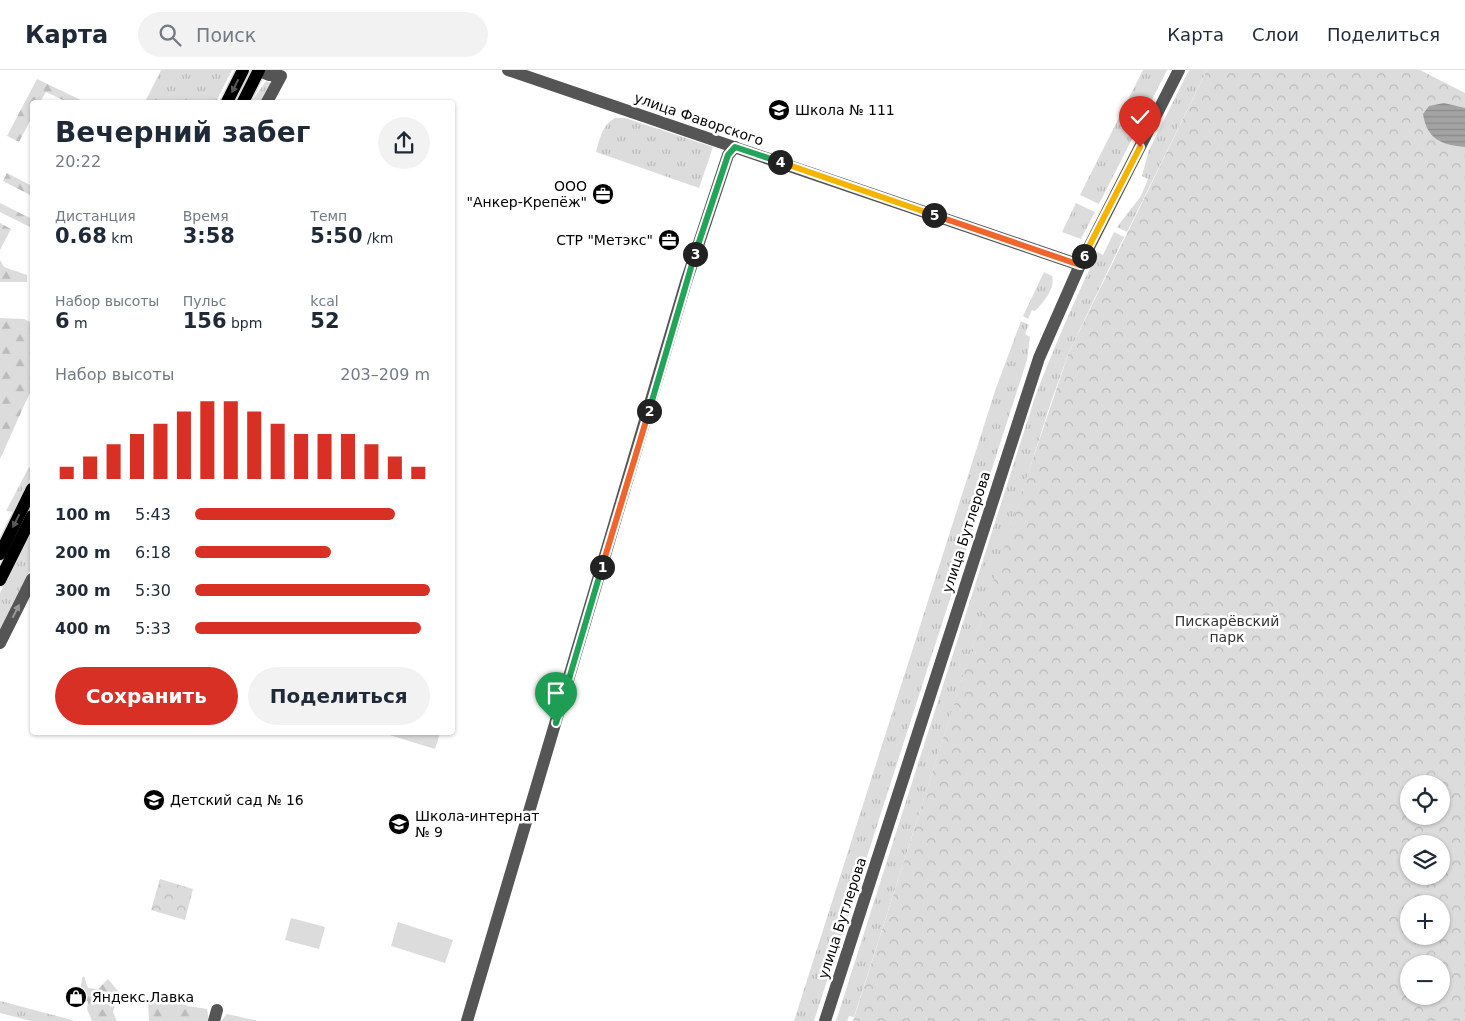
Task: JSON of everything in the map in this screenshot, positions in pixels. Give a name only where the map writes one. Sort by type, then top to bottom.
[{"type":"main road","points":[[228,100],[243,70]]},
{"type":"main road","points":[[244,100],[259,70]]},
{"type":"main road","points":[[0,554],[30,493]]},
{"type":"main road","points":[[0,580],[30,520]]},
{"type":"street","points":[[259,70],[280,76],[268,100]]},
{"type":"street","name":"улица Фаворского","points":[[508,70],[1080,265]]},
{"type":"street","name":"улица Бутлерова","points":[[825,1021],[1024,399],[1052,326],[1080,265],[1179,70]]},
{"type":"street","points":[[467,1021],[686,282],[728,155],[735,147]]},
{"type":"street","points":[[0,643],[30,583]]},
{"type":"green space","points":[[161,70],[232,70],[217,100],[146,100]]},
{"type":"green space","points":[[1143,70],[1167,70],[1099,204],[1080,195]]},
{"type":"green space","points":[[1189,70],[1207,70],[1127,232],[1117,227],[1141,196],[1148,179],[1142,176],[1149,150]]},
{"type":"green space","name":"Пискарёвский парк","points":[[1207,70],[1420,70],[1465,93],[1465,1021],[853,1021],[1021,494],[1069,352]]},
{"type":"green space","points":[[37,79],[81,100],[63,100],[46,92],[41,100],[30,100],[30,121],[19,142],[7,136]]},
{"type":"green space","points":[[266,81],[271,83],[263,100],[252,100]]},
{"type":"green space","points":[[615,118],[625,118],[713,147],[699,188],[596,152],[604,128]]},
{"type":"green space","points":[[7,173],[30,185],[30,195],[3,181]]},
{"type":"green space","points":[[0,203],[30,218],[30,227],[0,212]]},
{"type":"green space","points":[[1076,203],[1095,212],[1081,239],[1062,232]]},
{"type":"green space","points":[[0,223],[11,229],[0,250]]},
{"type":"green space","points":[[1114,232],[1124,237],[1069,352],[1051,402],[854,1017],[849,1016],[847,1021],[836,1021],[1034,400],[1056,344],[1089,270],[1098,252],[1103,255]]},
{"type":"green space","points":[[0,260],[4,267],[27,275],[27,282],[0,282]]},
{"type":"green space","points":[[1044,272],[1052,276],[1052,285],[1045,300],[1035,311],[1032,310],[1028,319],[1023,316]]},
{"type":"green space","points":[[0,318],[24,319],[30,322],[30,392],[0,459]]},
{"type":"green space","points":[[1021,321],[1029,325],[1025,334],[1030,337],[1027,360],[814,1021],[794,1021],[995,391]]},
{"type":"green space","points":[[29,467],[30,479],[14,512],[6,511]]},
{"type":"green space","points":[[30,533],[30,570],[0,631],[0,593]]},
{"type":"green space","points":[[390,735],[439,735],[435,749]]},
{"type":"green space","points":[[160,879],[193,889],[185,920],[151,910]]},
{"type":"green space","points":[[291,918],[325,927],[319,949],[285,940]]},
{"type":"green space","points":[[398,922],[453,940],[445,963],[391,946]]},
{"type":"green space","points":[[84,976],[88,988],[98,989],[108,979],[119,992],[113,1012],[117,1021],[92,1021],[87,1009],[88,1002],[80,993]]},
{"type":"green space","points":[[167,994],[188,1006],[207,1009],[209,1021],[149,1021],[148,1001]]},
{"type":"green space","points":[[0,1001],[74,1021],[31,1021],[0,1013]]},
{"type":"green space","points":[[227,1014],[258,1021],[221,1021]]},
{"type":"shaded area","points":[[1444,103],[1465,108],[1465,147],[1449,145],[1436,139],[1425,123],[1423,114],[1429,106]]},
{"type":"place","name":"Школа № 111","points":[[779,110]]},
{"type":"place","name":"ООО \"Анкер-Крепёж\"","points":[[603,194]]},
{"type":"place","name":"СТР \"Метэкс\"","points":[[669,240]]},
{"type":"place","name":"Детский сад № 16","points":[[154,800]]},
{"type":"place","name":"Школа-интернат № 9","points":[[399,824]]},
{"type":"place","name":"Яндекс.Лавка","points":[[76,997]]},
{"type":"route","points":[[556,723],[686,282],[728,155],[735,147],[1080,265],[1140,147]]}]
